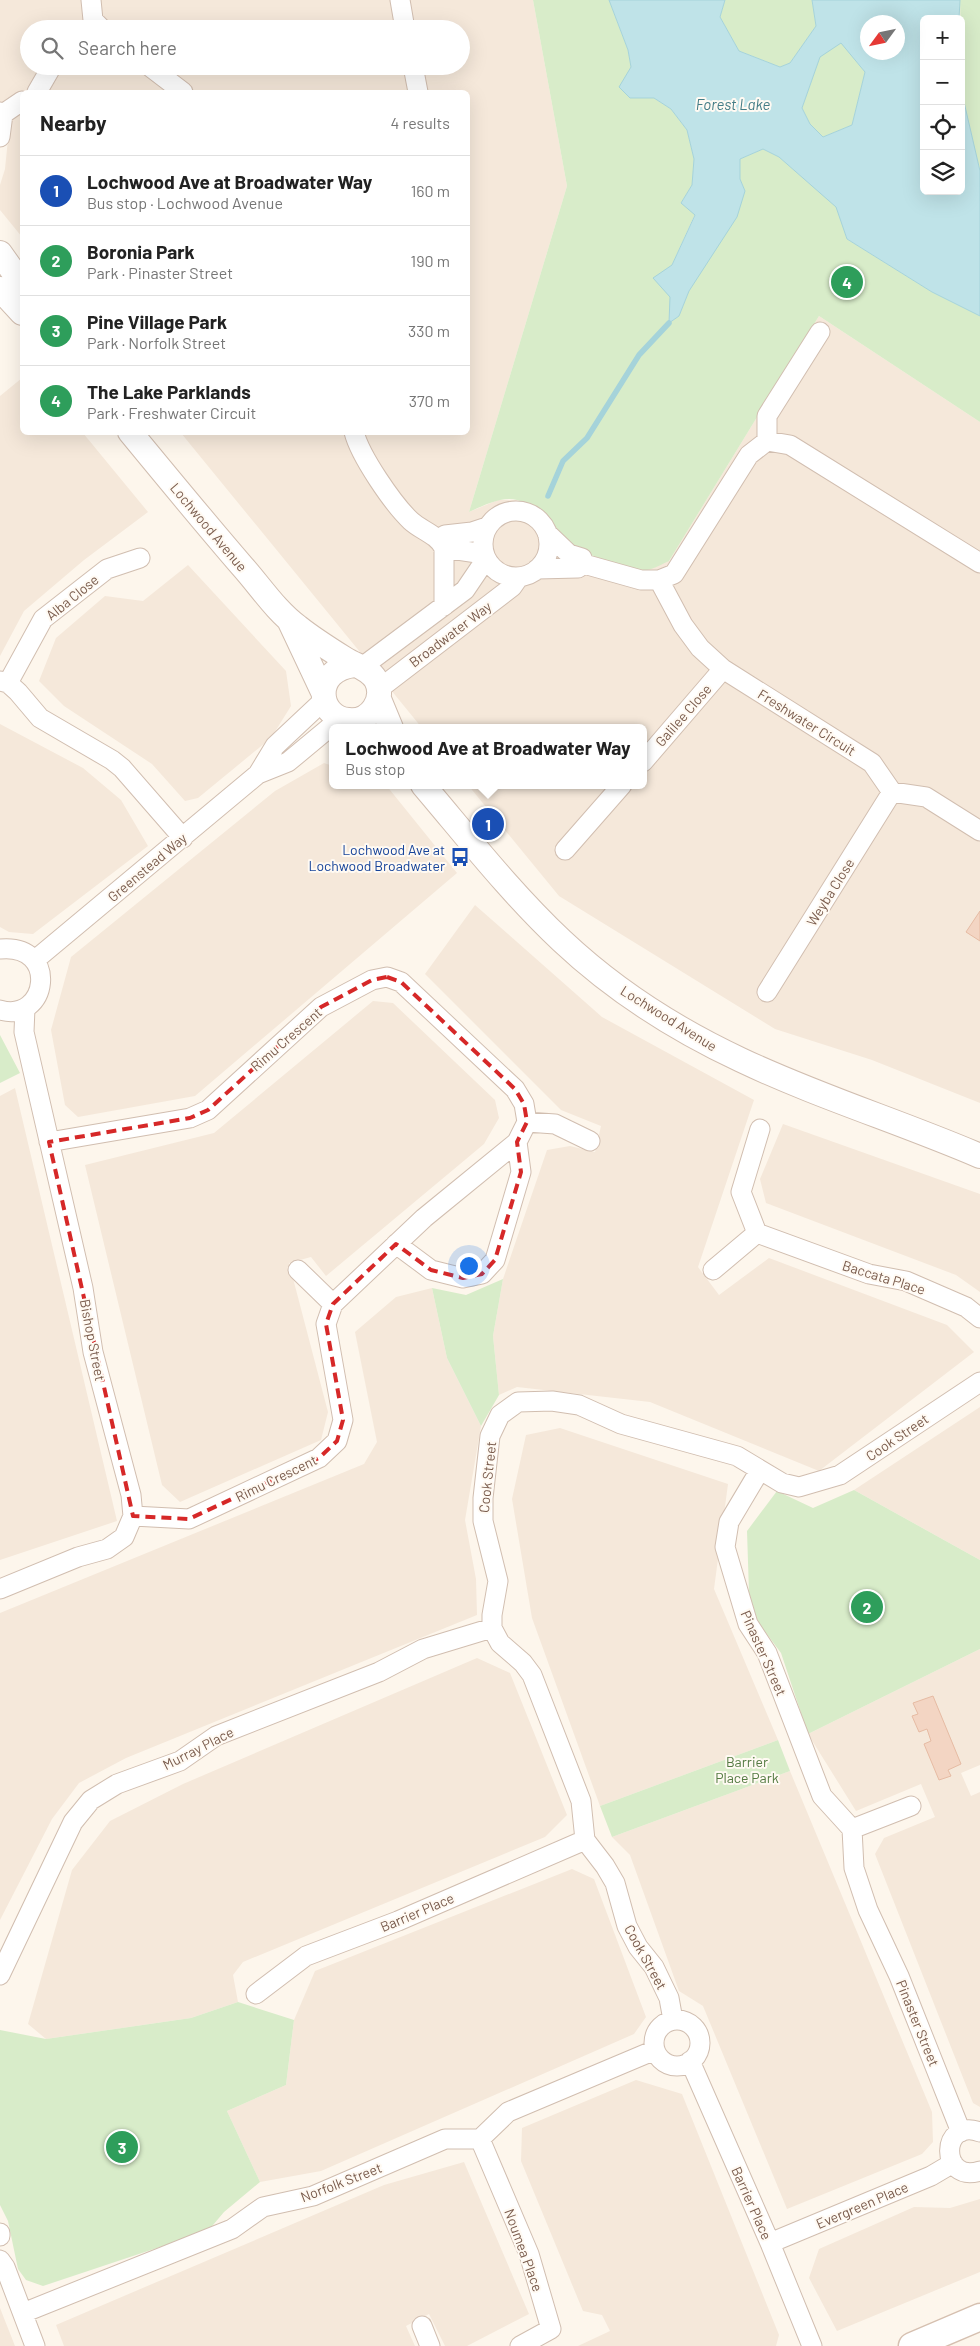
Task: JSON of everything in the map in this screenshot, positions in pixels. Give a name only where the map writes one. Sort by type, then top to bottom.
[{"type":"main road","points":[[912,2346],[980,2317]]},
{"type":"street","points":[[91,0],[92,20]]},
{"type":"street","points":[[400,0],[404,20]]},
{"type":"street","points":[[38,90],[47,75]]},
{"type":"street","points":[[160,75],[179,90]]},
{"type":"street","points":[[415,75],[418,90]]},
{"type":"street","points":[[0,138],[1,113],[20,102]]},
{"type":"street","points":[[0,254],[20,281]]},
{"type":"street","points":[[0,289],[20,311]]},
{"type":"street","points":[[768,441],[767,416],[820,332]]},
{"type":"street","name":"Lochwood Avenue","points":[[133,435],[289,621],[330,711],[349,722]]},
{"type":"street","points":[[355,435],[356,442],[367,460],[400,509],[413,522],[442,544],[485,556],[500,572],[518,577]]},
{"type":"street","points":[[537,569],[578,568],[584,564],[641,580],[659,580],[674,574],[749,454],[768,441],[790,445],[980,563]]},
{"type":"street","points":[[442,544],[445,535],[472,532],[487,527],[501,514],[519,511],[536,518],[547,533],[569,554],[582,558],[584,564]]},
{"type":"street","name":"Broadwater Way","points":[[358,666],[465,590],[485,556],[483,540],[487,527]]},
{"type":"street","points":[[537,569],[547,553],[547,533]]},
{"type":"street","name":"Broadwater Way","points":[[442,544],[444,606]]},
{"type":"street","name":"Alba Close","points":[[4,682],[43,619],[107,569],[140,558]]},
{"type":"street","name":"Broadwater Way","points":[[379,694],[512,587],[518,577],[537,569]]},
{"type":"street","name":"Freshwater Circuit","points":[[659,580],[683,626],[700,648],[723,669],[872,763],[892,792]]},
{"type":"street","name":"Lochwood Avenue","points":[[289,621],[370,672],[390,724]]},
{"type":"street","points":[[324,696],[326,681],[333,672],[343,666],[358,666]]},
{"type":"street","name":"Galilee Close","points":[[647,757],[723,669]]},
{"type":"street","points":[[4,682],[18,692],[40,718],[112,760],[122,768],[182,838]]},
{"type":"street","points":[[349,722],[368,716],[375,708],[379,694]]},
{"type":"street","name":"Greenstead Way","points":[[258,774],[275,746],[324,696]]},
{"type":"street","name":"Greenstead Way","points":[[35,960],[258,774],[288,762],[329,735]]},
{"type":"street","name":"Lochwood Avenue","points":[[426,789],[522,900],[563,942],[618,987],[681,1028],[739,1060],[800,1087],[929,1134],[980,1156]]},
{"type":"street","points":[[565,850],[618,789]]},
{"type":"street","points":[[892,792],[926,797],[980,831]]},
{"type":"street","name":"Weyba Close","points":[[767,992],[892,792]]},
{"type":"street","points":[[0,949],[13,948],[25,952],[35,960],[40,970],[42,981],[36,997],[25,1008],[14,1012],[0,1010]]},
{"type":"street","name":"Rimu Crescent","points":[[49,1142],[190,1118],[208,1110],[321,1008],[372,980],[387,977],[401,982],[515,1089],[524,1104],[527,1122]]},
{"type":"street","name":"Bishop Street","points":[[25,1008],[24,1032],[83,1288],[93,1352],[131,1495],[133,1516]]},
{"type":"street","points":[[298,1270],[333,1304],[424,1218],[517,1142],[527,1122],[555,1124],[590,1141]]},
{"type":"street","points":[[713,1270],[756,1232],[741,1192],[760,1129]]},
{"type":"street","points":[[396,1244],[431,1270],[463,1278],[482,1274],[495,1260],[521,1172],[517,1142]]},
{"type":"street","name":"Baccata Place","points":[[756,1232],[869,1274],[906,1281],[966,1306],[980,1318]]},
{"type":"street","name":"Rimu Crescent","points":[[133,1516],[189,1519],[319,1458],[337,1442],[343,1420],[326,1324],[333,1304]]},
{"type":"street","name":"Cook Street","points":[[492,1628],[492,1615],[498,1581],[483,1521],[483,1498],[490,1436],[500,1415],[518,1402],[552,1401],[579,1405],[621,1424],[737,1456],[782,1483],[799,1487],[840,1475],[980,1382]]},
{"type":"street","name":"Pinaster Street","points":[[760,1470],[729,1522],[725,1547],[748,1624],[766,1653],[822,1796],[852,1829],[854,1868],[868,1910],[971,2132]]},
{"type":"street","points":[[0,1589],[78,1558],[107,1549],[124,1537],[133,1516]]},
{"type":"street","points":[[492,1628],[500,1643],[523,1662],[532,1675],[582,1801],[585,1840]]},
{"type":"street","name":"Murray Place","points":[[0,1975],[73,1822],[91,1800],[117,1784],[180,1761],[216,1736],[379,1672],[423,1649],[492,1628]]},
{"type":"street","points":[[852,1829],[910,1806]]},
{"type":"street","name":"Cook Street","points":[[585,1840],[605,1866],[615,1883],[627,1926],[638,1948],[654,1967],[669,1998],[673,2020]]},
{"type":"street","name":"Barrier Place","points":[[256,1994],[306,1956],[398,1921],[585,1840]]},
{"type":"street","points":[[673,2020],[688,2023],[698,2035],[699,2049],[690,2061],[677,2066],[664,2062],[655,2050],[655,2035],[659,2028],[673,2020]]},
{"type":"street","points":[[480,2139],[508,2112],[655,2050]]},
{"type":"street","name":"Barrier Place","points":[[690,2061],[770,2244],[812,2346]]},
{"type":"street","points":[[971,2132],[950,2144],[950,2157],[952,2163],[964,2172],[980,2171]]},
{"type":"street","name":"Norfolk Street","points":[[22,2313],[232,2228],[263,2207],[313,2196],[446,2139],[480,2139]]},
{"type":"street","name":"Noumea Place","points":[[480,2139],[529,2254],[551,2329],[520,2346]]},
{"type":"street","name":"Evergreen Place","points":[[770,2244],[931,2176],[952,2163]]},
{"type":"street","points":[[0,2260],[5,2267],[35,2346]]},
{"type":"street","points":[[422,2326],[430,2346]]},
{"type":"highlighted area","points":[[387,977],[401,982],[515,1089],[524,1104],[527,1122],[517,1142],[521,1172],[495,1260],[482,1274],[463,1278],[431,1270],[396,1244],[333,1304],[326,1324],[343,1420],[337,1441],[319,1458],[189,1519],[133,1516],[49,1142],[190,1118],[208,1110],[321,1007],[372,980]]},
{"type":"shaded area","points":[[0,0],[533,0],[567,186],[469,512],[498,500],[516,500],[542,514],[556,535],[669,561],[819,316],[980,422],[980,1103],[872,1060],[775,1029],[559,896],[471,789],[647,789],[647,724],[419,724],[183,435],[470,435],[470,90],[20,90],[20,235],[0,210],[0,185],[5,169],[9,129],[0,105]]},
{"type":"shaded area","points":[[20,380],[20,435],[85,435],[148,512],[84,560],[24,611],[0,656],[0,396]]},
{"type":"shaded area","points":[[188,565],[286,671],[291,706],[271,738],[198,798],[185,801],[152,764],[64,706],[39,681],[56,638],[105,596],[143,601]]},
{"type":"shaded area","points":[[0,724],[83,768],[121,800],[148,846],[33,934],[9,932],[0,927]]},
{"type":"shaded area","points":[[324,763],[329,765],[329,789],[389,789],[457,873],[195,1096],[78,1117],[65,1105],[51,1030],[71,957],[275,791]]},
{"type":"shaded area","points":[[475,905],[602,1017],[754,1100],[698,1267],[719,1295],[769,1258],[947,1325],[974,1352],[819,1471],[650,1402],[517,1387],[499,1395],[493,1336],[503,1279],[547,1150],[570,1146],[595,1152],[601,1126],[561,1110],[425,974]]},
{"type":"shaded area","points":[[373,1001],[393,1003],[495,1100],[499,1118],[484,1144],[326,1276],[311,1257],[289,1263],[328,1412],[321,1440],[180,1502],[162,1485],[85,1165],[214,1133]]},
{"type":"shaded area","points":[[15,1088],[117,1521],[0,1560],[0,1096]]},
{"type":"shaded area","points":[[783,1124],[980,1194],[980,1292],[956,1275],[766,1203],[760,1179]]},
{"type":"shaded area","points":[[432,1288],[447,1358],[481,1426],[465,1520],[476,1579],[477,1615],[126,1758],[79,1783],[52,1819],[0,1920],[0,1613],[364,1464],[377,1442],[355,1332],[396,1297]]},
{"type":"shaded area","points":[[980,1407],[980,1560],[854,1490]]},
{"type":"shaded area","points":[[560,1428],[728,1484],[714,1589],[778,1740],[600,1806],[532,1618],[512,1499],[526,1435]]},
{"type":"shaded area","points":[[980,1649],[980,1765],[961,1773],[971,1796],[980,1792],[980,2107],[973,2103],[875,1854],[884,1838],[935,1817],[921,1784],[856,1811],[808,1734]]},
{"type":"shaded area","points":[[477,1658],[510,1673],[567,1815],[545,1837],[243,1962],[233,1975],[238,2002],[191,2018],[46,2039],[28,2024],[72,1870],[110,1821],[183,1784]]},
{"type":"shaded area","points":[[790,1771],[932,2112],[933,2142],[922,2154],[787,2209],[703,2006],[679,1991],[630,1855],[612,1837]]},
{"type":"shaded area","points":[[572,1869],[594,1879],[646,2017],[634,2034],[321,2171],[260,2182],[227,2111],[286,2085],[294,2020],[315,1971]]},
{"type":"shaded area","points":[[636,2080],[682,2094],[779,2335],[776,2346],[578,2346],[610,2331],[602,2315],[583,2311],[521,2161],[522,2128]]},
{"type":"shaded area","points":[[464,2162],[529,2314],[467,2346],[445,2346],[429,2314],[406,2326],[415,2346],[64,2346],[56,2325],[384,2185]]},
{"type":"shaded area","points":[[980,2199],[980,2272],[837,2331],[809,2278],[819,2249],[914,2207],[950,2208]]},
{"type":"shaded area","points":[[0,2308],[15,2346],[0,2346]]},
{"type":"green space","points":[[533,0],[609,0],[628,50],[631,67],[620,87],[630,98],[654,98],[671,109],[687,130],[694,159],[692,185],[681,203],[695,214],[672,265],[669,323],[679,316],[689,291],[745,191],[740,179],[740,159],[763,149],[779,157],[837,207],[847,239],[932,292],[980,316],[980,422],[819,316],[669,561],[647,570],[626,567],[586,553],[563,541],[536,510],[517,500],[498,500],[469,512],[567,186]]},
{"type":"green space","points":[[725,0],[812,0],[816,26],[790,63],[780,67],[739,51],[720,17]]},
{"type":"green space","points":[[960,0],[980,0],[980,171],[965,109],[965,15],[960,15]]},
{"type":"green space","points":[[841,42],[865,72],[852,125],[823,137],[810,124],[802,108],[820,56]]},
{"type":"green space","points":[[0,1035],[20,1073],[0,1083]]},
{"type":"green space","points":[[503,1279],[493,1336],[499,1395],[481,1426],[447,1358],[432,1288],[466,1295]]},
{"type":"green space","points":[[854,1490],[980,1560],[980,1649],[808,1734],[781,1653],[758,1622],[749,1593],[747,1531],[777,1491],[813,1508]]},
{"type":"green space","name":"Barrier Place Park","points":[[778,1740],[790,1771],[612,1837],[600,1806]]},
{"type":"green space","points":[[238,2002],[294,2020],[286,2085],[227,2111],[260,2182],[224,2212],[208,2231],[43,2286],[26,2280],[18,2269],[8,2221],[0,2205],[0,2030],[46,2039],[191,2018]]},
{"type":"water","name":"Forest Lake","points":[[609,0],[725,0],[720,17],[739,51],[780,67],[790,63],[816,26],[812,0],[960,0],[959,15],[920,15],[920,195],[965,195],[965,106],[980,171],[980,316],[932,292],[847,239],[836,207],[779,157],[763,149],[740,159],[740,179],[745,191],[737,217],[689,291],[679,316],[669,323],[670,297],[653,278],[672,265],[695,215],[681,203],[692,185],[694,159],[687,130],[671,109],[654,98],[630,98],[619,87],[631,67],[628,50]],"holes":[[[841,43],[865,72],[852,125],[823,137],[810,124],[802,108],[820,57]]]},
{"type":"building","points":[[980,911],[980,941],[966,932]]},
{"type":"building","points":[[933,1696],[961,1764],[948,1770],[951,1776],[939,1780],[924,1744],[931,1741],[927,1729],[919,1732],[912,1716],[918,1714],[913,1703]]},
{"type":"waterway","points":[[548,496],[563,461],[587,438],[639,355],[669,323]]},
{"type":"place","name":"The Lake Parklands","points":[[847,282]]},
{"type":"place","name":"Lochwood Ave at Broadwater Way","points":[[488,824]]},
{"type":"place","name":"Lochwood Ave at Lochwood Broadwater","points":[[460,857]]},
{"type":"place","name":"Boronia Park","points":[[867,1607]]},
{"type":"place","name":"Pine Village Park","points":[[122,2147]]}]
